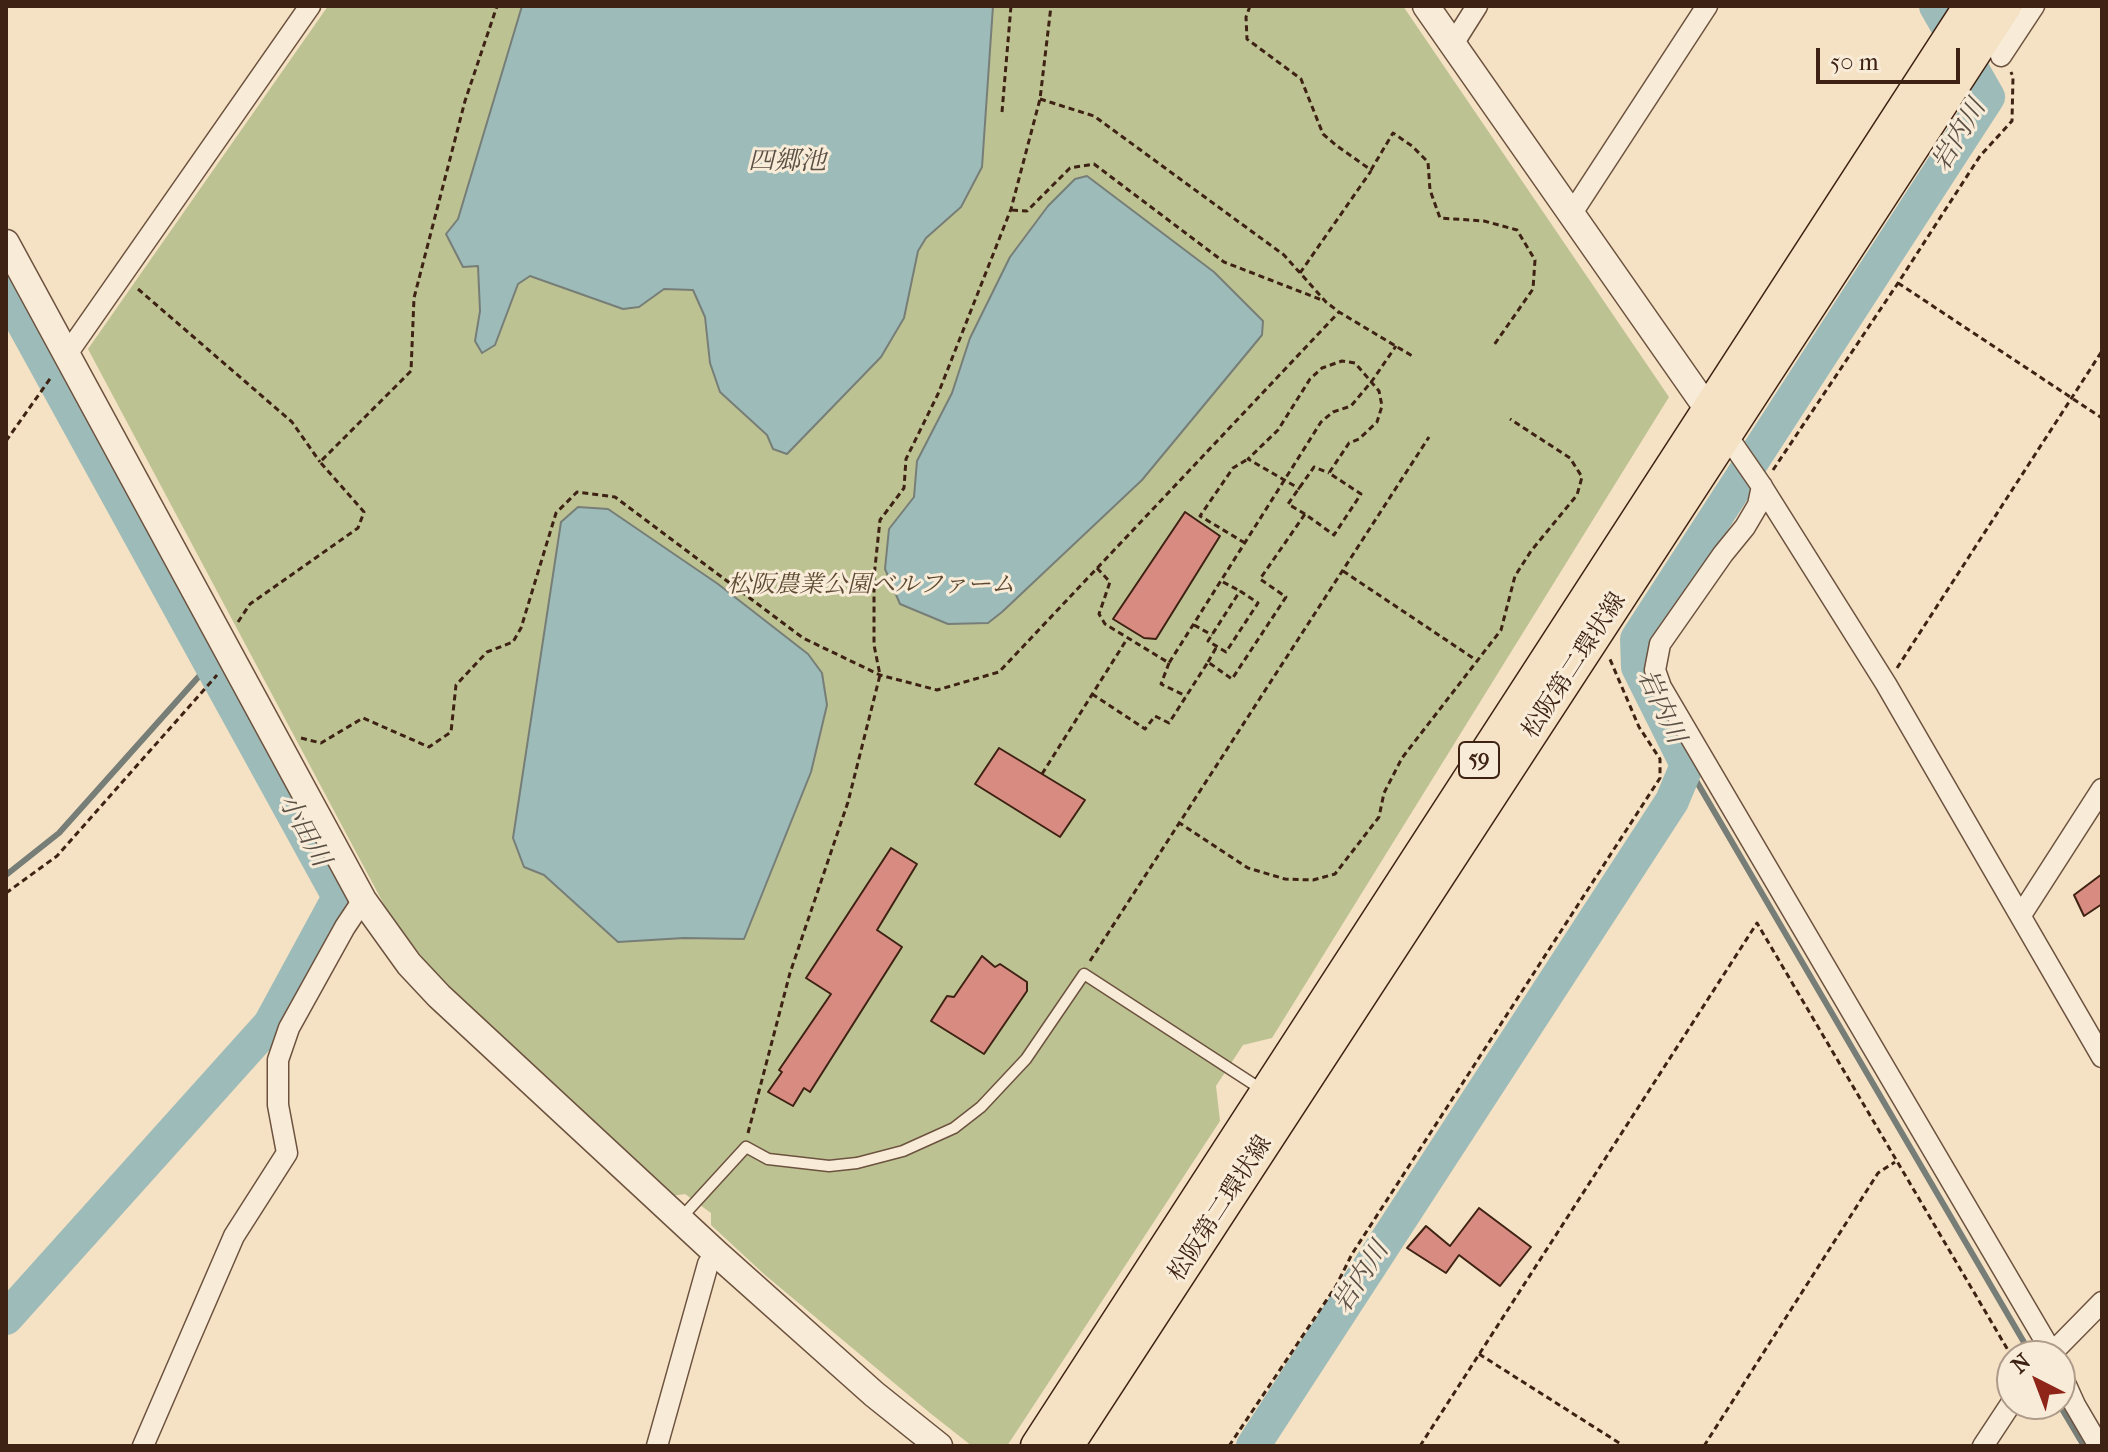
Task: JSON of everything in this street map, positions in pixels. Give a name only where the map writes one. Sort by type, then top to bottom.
[{"type":"main road","name":"松阪第二環状線","points":[[1067,1446],[1594,638],[1732,444],[1936,84],[1970,6]]},
{"type":"main road","name":"松阪第二環状線","points":[[1037,1446],[1707,408],[1936,84],[1994,44],[2005,6]]},
{"type":"street","points":[[67,354],[310,6]]},
{"type":"street","points":[[1426,6],[1762,486],[1886,684],[2102,1057]]},
{"type":"street","points":[[1453,44],[1477,6]]},
{"type":"street","points":[[1572,213],[1707,6]]},
{"type":"street","points":[[1994,44],[2034,6]]},
{"type":"street","points":[[6,243],[363,900],[409,964],[439,996],[716,1253],[874,1394],[939,1446]]},
{"type":"street","points":[[1762,486],[1758,505],[1745,527],[1660,644],[1655,670],[1685,728],[2043,1340]]},
{"type":"street","points":[[2021,915],[2102,789]]},
{"type":"street","points":[[143,1446],[234,1236],[287,1153],[278,1105],[278,1060],[289,1028],[363,900]]},
{"type":"street","points":[[657,1446],[708,1264],[716,1253]]},
{"type":"street","points":[[2070,1340],[2102,1302]]},
{"type":"street","points":[[2076,1407],[2099,1446]]},
{"type":"street","points":[[1983,1446],[2000,1420]]},
{"type":"lane","points":[[680,1219],[746,1147],[768,1159],[829,1166],[857,1163],[903,1151],[954,1128],[981,1107],[1026,1059],[1084,974],[1264,1091]]},
{"type":"path","points":[[320,462],[411,371],[414,298],[465,101],[497,6]]},
{"type":"path","points":[[1002,112],[1011,6]]},
{"type":"path","points":[[748,1133],[790,973],[848,802],[880,675],[874,645],[874,577],[880,520],[904,488],[906,459],[938,394],[1011,209],[1040,99],[1051,6]]},
{"type":"path","points":[[1250,6],[1246,17],[1247,39],[1301,79],[1323,134],[1371,170]]},
{"type":"path","points":[[1762,486],[1980,156],[2012,121],[2013,77],[1994,44]]},
{"type":"path","points":[[1040,99],[1094,116],[1284,255],[1326,302],[1339,312],[1414,357]]},
{"type":"path","points":[[1300,273],[1393,133],[1428,162],[1430,190],[1440,218],[1484,221],[1517,230],[1535,260],[1533,289],[1494,345]]},
{"type":"path","points":[[1011,209],[1027,211],[1070,168],[1094,164],[1224,262],[1326,302]]},
{"type":"path","points":[[1898,283],[2102,418]]},
{"type":"path","points":[[136,287],[292,422],[320,462],[364,512],[358,528],[250,604],[235,626]]},
{"type":"path","points":[[297,737],[321,743],[363,718],[429,747],[451,732],[456,685],[487,652],[513,642],[521,628],[556,513],[577,492],[615,497],[803,638],[880,675],[937,690],[999,672],[1339,312]]},
{"type":"path","points":[[1186,696],[1161,684],[1169,663],[1321,422],[1333,412],[1351,406],[1396,346]]},
{"type":"path","points":[[1886,684],[2102,351]]},
{"type":"path","points":[[1245,544],[1200,516],[1233,468],[1248,459],[1278,430],[1310,379],[1322,368],[1342,361],[1355,363],[1379,391],[1382,406],[1377,422],[1359,439],[1349,443],[1329,473]]},
{"type":"path","points":[[6,441],[45,386]]},
{"type":"path","points":[[1178,822],[1248,868],[1285,879],[1313,880],[1335,874],[1379,817],[1384,793],[1402,758],[1501,630],[1515,576],[1531,551],[1577,495],[1582,477],[1570,458],[1510,419]]},
{"type":"path","points":[[1079,957],[1089,963],[1429,437]]},
{"type":"path","points":[[1248,459],[1300,489]]},
{"type":"path","points":[[1314,467],[1361,494],[1334,535],[1288,504],[1300,489],[1314,467]]},
{"type":"path","points":[[1208,662],[1232,679],[1286,597],[1260,579],[1305,514]]},
{"type":"path","points":[[1097,568],[1110,582],[1099,614],[1105,624],[1169,663]]},
{"type":"path","points":[[1343,571],[1476,660]]},
{"type":"path","points":[[1221,581],[1240,591],[1258,603],[1226,652],[1208,641],[1240,591]]},
{"type":"path","points":[[1194,624],[1212,635]]},
{"type":"path","points":[[1042,774],[1128,638]]},
{"type":"path","points":[[1229,1446],[1336,1286],[1352,1254],[1660,778],[1660,759],[1639,727],[1617,670],[1594,638]]},
{"type":"path","points":[[1092,694],[1145,729],[1155,716],[1169,723],[1217,647]]},
{"type":"path","points":[[6,893],[57,856],[208,686]]},
{"type":"path","points":[[1420,1446],[1757,923],[2002,1340]]},
{"type":"path","points":[[1704,1446],[1878,1173],[1895,1162]]},
{"type":"path","points":[[1479,1354],[1624,1446]]},
{"type":"green space","name":"松阪農業公園ベルファーム","points":[[328,6],[1403,6],[1669,397],[1272,1038],[1243,1045],[1216,1086],[1220,1121],[1007,1446],[972,1446],[930,1413],[765,1275],[711,1225],[711,1213],[685,1194],[672,1196],[436,975],[389,914],[88,349]]},
{"type":"water","name":"四郷池","points":[[522,6],[993,6],[982,167],[961,207],[926,238],[918,251],[904,318],[881,357],[787,454],[773,449],[767,435],[720,392],[710,363],[705,317],[693,290],[664,289],[639,307],[623,309],[530,276],[518,284],[495,345],[482,353],[475,341],[480,311],[478,266],[463,267],[446,234],[458,219]]},
{"type":"water","points":[[1087,176],[1214,272],[1263,321],[1262,335],[1142,480],[1002,612],[988,623],[948,624],[900,604],[885,569],[889,529],[914,497],[917,461],[952,393],[970,338],[1010,257],[1048,206],[1075,179]]},
{"type":"water","points":[[578,507],[608,509],[718,584],[808,654],[822,673],[827,705],[811,772],[744,939],[684,938],[618,942],[544,875],[524,867],[513,838],[561,522]]},
{"type":"building","points":[[1185,512],[1220,536],[1156,639],[1144,638],[1113,619]]},
{"type":"building","points":[[999,748],[1085,800],[1060,837],[975,784]]},
{"type":"building","points":[[891,848],[917,864],[877,930],[902,947],[810,1092],[804,1088],[793,1106],[768,1092],[782,1072],[779,1070],[831,994],[806,978]]},
{"type":"building","points":[[2102,874],[2102,904],[2084,916],[2074,895]]},
{"type":"building","points":[[982,956],[995,967],[1000,964],[1027,982],[1027,991],[984,1054],[931,1021],[947,996],[954,997]]},
{"type":"building","points":[[1479,1208],[1531,1247],[1500,1286],[1459,1255],[1446,1273],[1407,1248],[1426,1226],[1450,1246]]},
{"type":"waterway","name":"岩内川","points":[[1253,1446],[1672,801],[1687,765],[1638,667],[1637,639],[1988,97],[1936,6]]},
{"type":"waterway","name":"小田川","points":[[6,292],[339,897],[270,1024],[6,1318]]},
{"type":"waterway","points":[[6,875],[59,833],[210,664]]},
{"type":"waterway","points":[[1687,765],[2023,1340]]},
{"type":"waterway","points":[[2069,1420],[2084,1446]]}]
